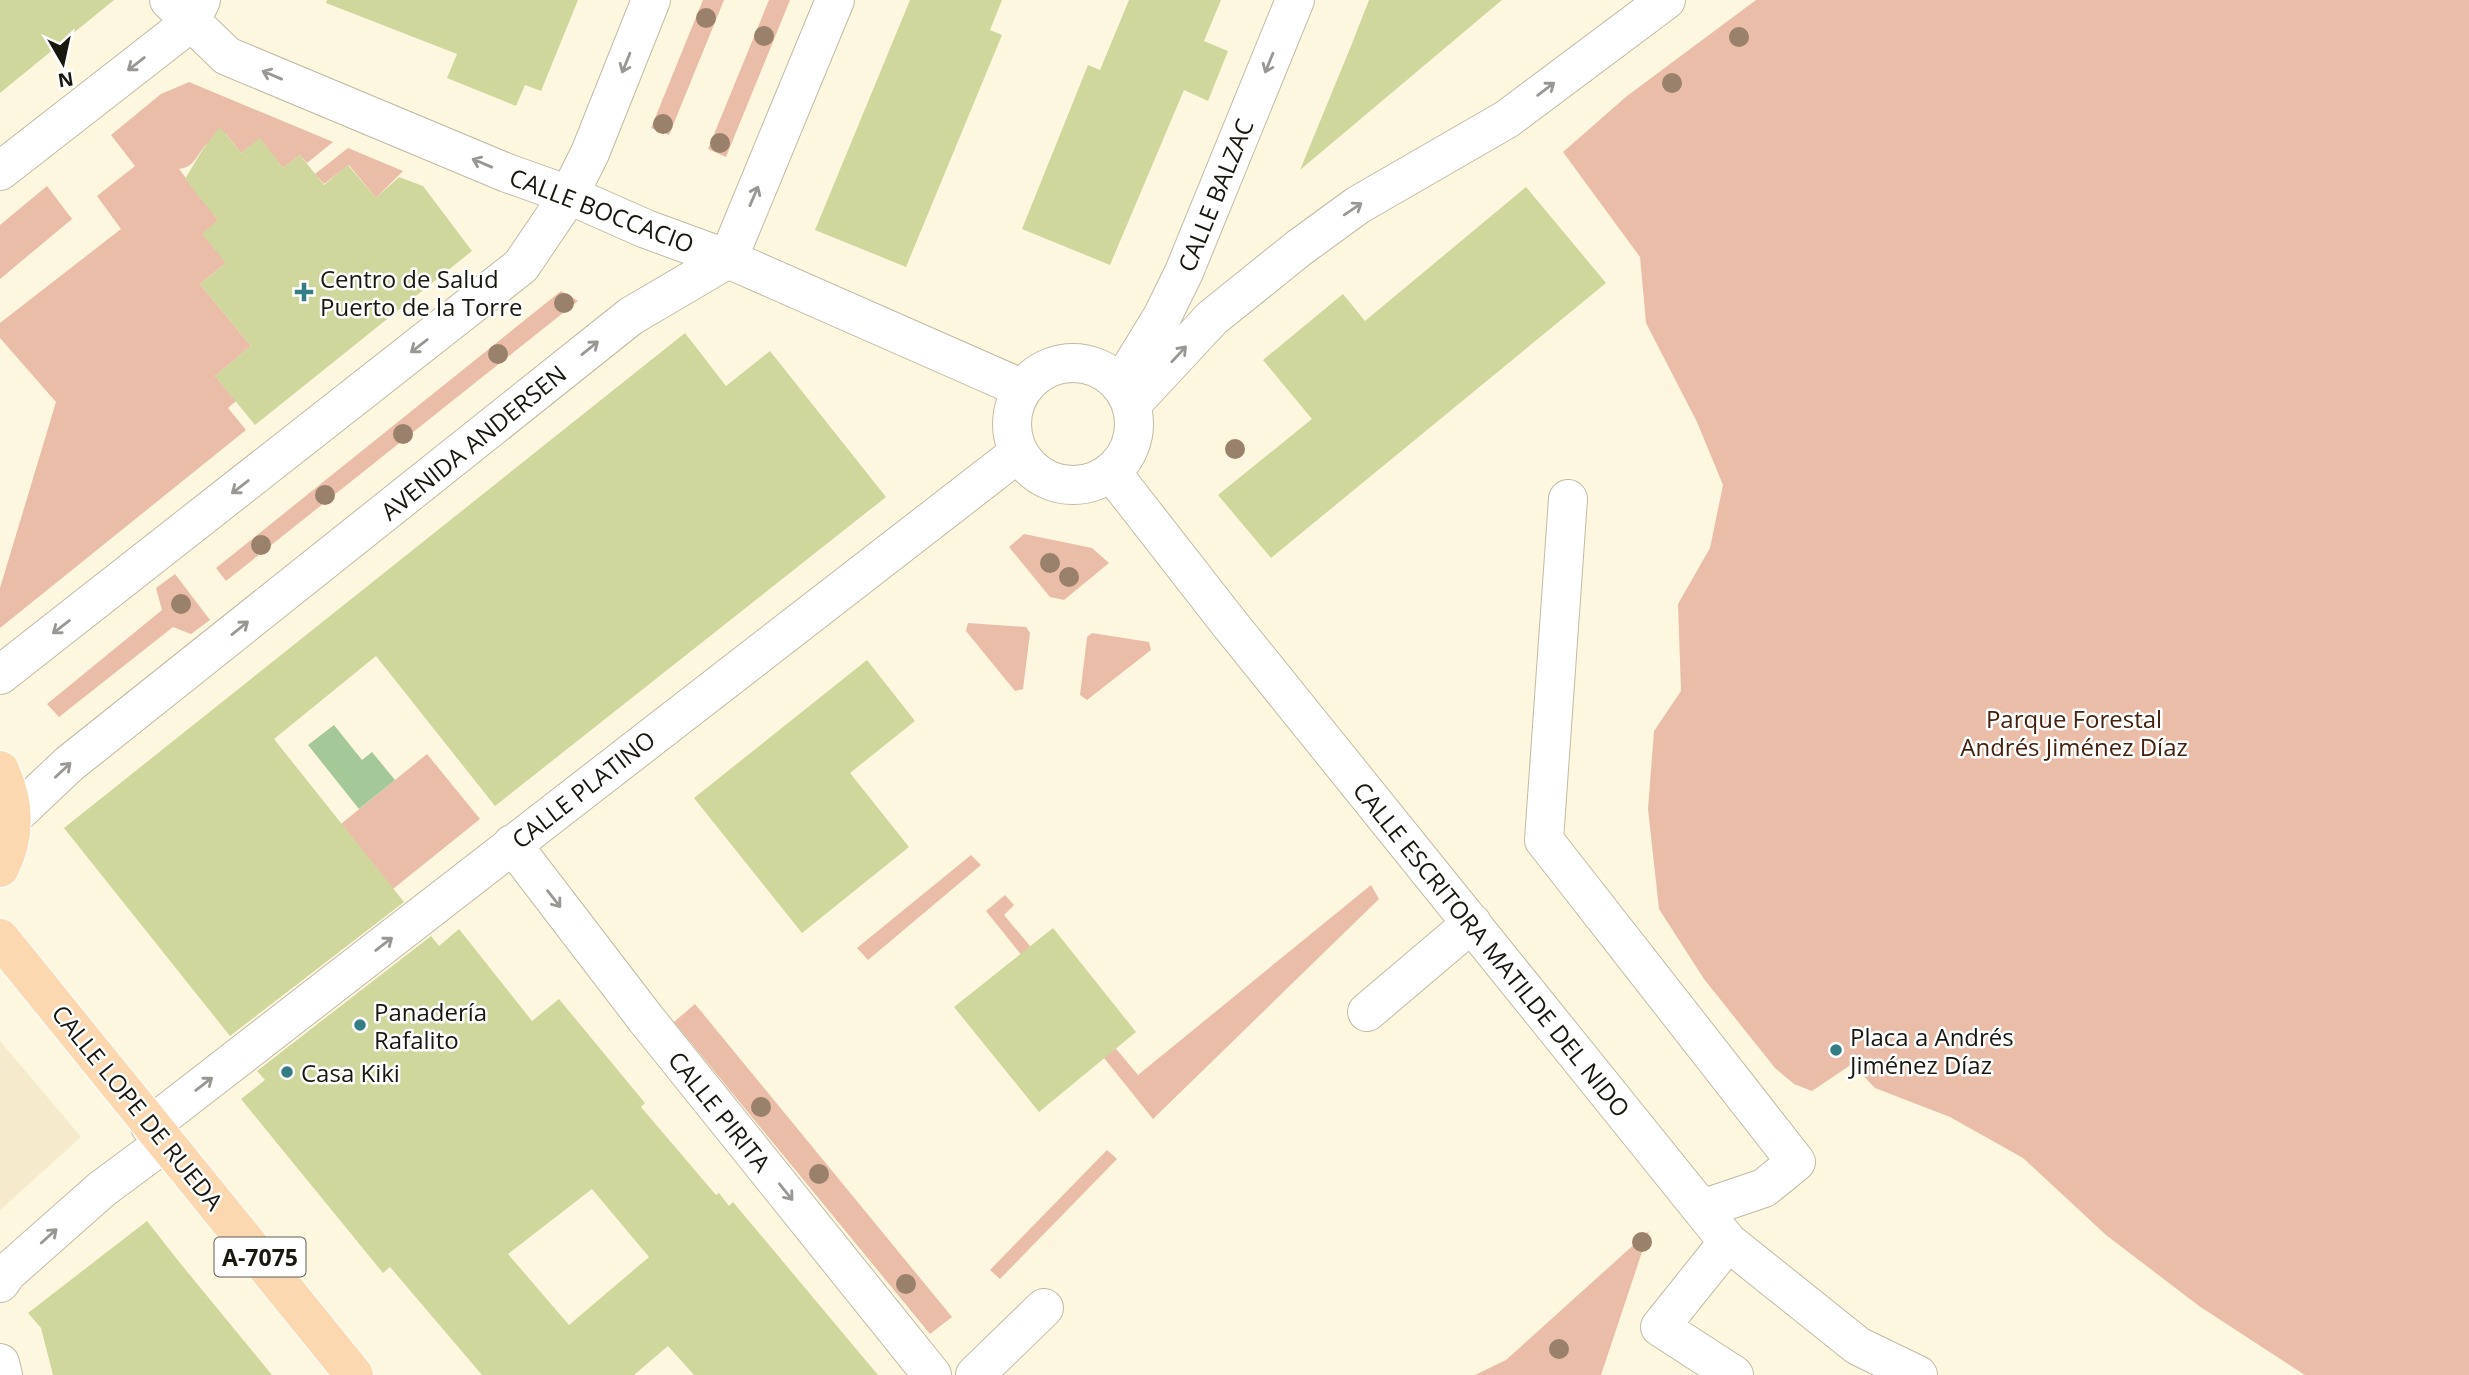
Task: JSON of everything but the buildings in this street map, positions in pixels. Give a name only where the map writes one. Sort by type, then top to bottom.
[{"type":"main road","points":[[0,770],[8,788],[13,817],[8,851],[0,868]]},
{"type":"main road","name":"CALLE LOPE DE RUEDA","points":[[0,938],[354,1375]]},
{"type":"street","points":[[0,675],[521,266],[569,195],[590,153],[651,0]]},
{"type":"street","points":[[727,259],[835,0]]},
{"type":"street","name":"CALLE BALZAC","points":[[1127,394],[1184,272],[1295,0]]},
{"type":"street","points":[[1127,394],[1212,318],[1299,248],[1358,205],[1507,119],[1667,0]]},
{"type":"street","points":[[0,172],[187,8]]},
{"type":"street","name":"CALLE BOCCACIO","points":[[187,8],[227,56],[507,173],[727,259],[1021,388]]},
{"type":"street","name":"AVENIDA ANDERSEN","points":[[13,817],[69,764],[632,316],[727,259]]},
{"type":"street","points":[[1088,363],[1127,394],[1133,442],[1112,473],[1078,487],[1042,479],[1017,454],[1010,421],[1021,388],[1051,366],[1088,363]]},
{"type":"street","name":"CALLE PLATINO","points":[[0,1283],[7,1273],[102,1189],[157,1134],[512,844],[1017,454]]},
{"type":"street","name":"CALLE ESCRITORA MATILDE DEL NIDO","points":[[1112,473],[1228,623],[1728,1242],[1858,1346],[1918,1375]]},
{"type":"street","points":[[1568,499],[1544,840],[1796,1162],[1764,1188],[1702,1209]]},
{"type":"street","name":"CALLE PIRITA","points":[[512,844],[646,1019],[932,1375]]},
{"type":"street","points":[[1367,1012],[1472,923]]},
{"type":"street","points":[[1728,1242],[1660,1327],[1734,1375]]},
{"type":"street","points":[[975,1375],[1044,1308]]},
{"type":"street","points":[[0,1363],[3,1375]]},
{"type":"shaded area","points":[[334,725],[362,760],[372,752],[395,780],[359,809],[308,745]]},
{"type":"shaded area","points":[[0,1041],[81,1137],[0,1210]]},
{"type":"green space","points":[[703,0],[724,0],[669,135],[651,128]]},
{"type":"green space","points":[[769,0],[790,0],[726,157],[708,149]]},
{"type":"green space","name":"Parque Forestal Andrés Jiménez Díaz","points":[[1756,0],[2469,0],[2469,1375],[2305,1375],[2199,1306],[2106,1235],[2023,1158],[1950,1117],[1875,1088],[1852,1064],[1812,1091],[1794,1084],[1775,1068],[1704,979],[1659,909],[1648,809],[1654,731],[1681,691],[1678,604],[1710,548],[1723,485],[1697,422],[1646,323],[1640,257],[1563,152],[1627,96]]},
{"type":"green space","points":[[189,82],[333,142],[307,163],[300,155],[283,168],[260,139],[241,153],[226,134],[208,143],[191,164],[179,169],[218,220],[226,263],[200,284],[251,346],[215,376],[236,401],[228,408],[246,430],[0,628],[0,588],[56,402],[0,338],[0,323],[121,229],[97,196],[135,166],[111,135],[161,94]]},
{"type":"green space","points":[[348,148],[403,171],[376,198],[349,165],[324,184],[315,174]]},
{"type":"green space","points":[[47,186],[72,219],[0,279],[0,225]]},
{"type":"green space","points":[[561,291],[578,301],[226,581],[216,568]]},
{"type":"green space","points":[[1024,534],[1092,548],[1109,563],[1064,600],[1050,597],[1009,547]]},
{"type":"green space","points":[[175,574],[210,620],[191,634],[173,627],[59,717],[47,704],[162,610],[156,588]]},
{"type":"green space","points":[[968,623],[1026,627],[1030,633],[1023,689],[1015,691],[966,631]]},
{"type":"green space","points":[[1092,633],[1149,642],[1151,650],[1087,700],[1080,695],[1087,637]]},
{"type":"green space","points":[[427,754],[480,819],[393,889],[341,824]]},
{"type":"green space","points":[[971,855],[981,865],[868,960],[857,948]]},
{"type":"green space","points":[[1371,885],[1379,899],[1153,1119],[986,911],[1005,895],[1014,905],[1004,915],[1138,1075]]},
{"type":"green space","points":[[695,1004],[952,1317],[930,1334],[674,1022]]},
{"type":"green space","points":[[1107,1150],[1117,1159],[1000,1279],[990,1270]]},
{"type":"green space","points":[[1649,1231],[1601,1375],[1475,1375],[1506,1360]]},
{"type":"place","name":"Centro de Salud Puerto de la Torre","points":[[304,292]]},
{"type":"place","name":"Panadería Rafalito","points":[[360,1025]]},
{"type":"place","name":"Placa a Andrés Jiménez Díaz","points":[[1836,1050]]},
{"type":"place","name":"Casa Kiki","points":[[287,1072]]}]
